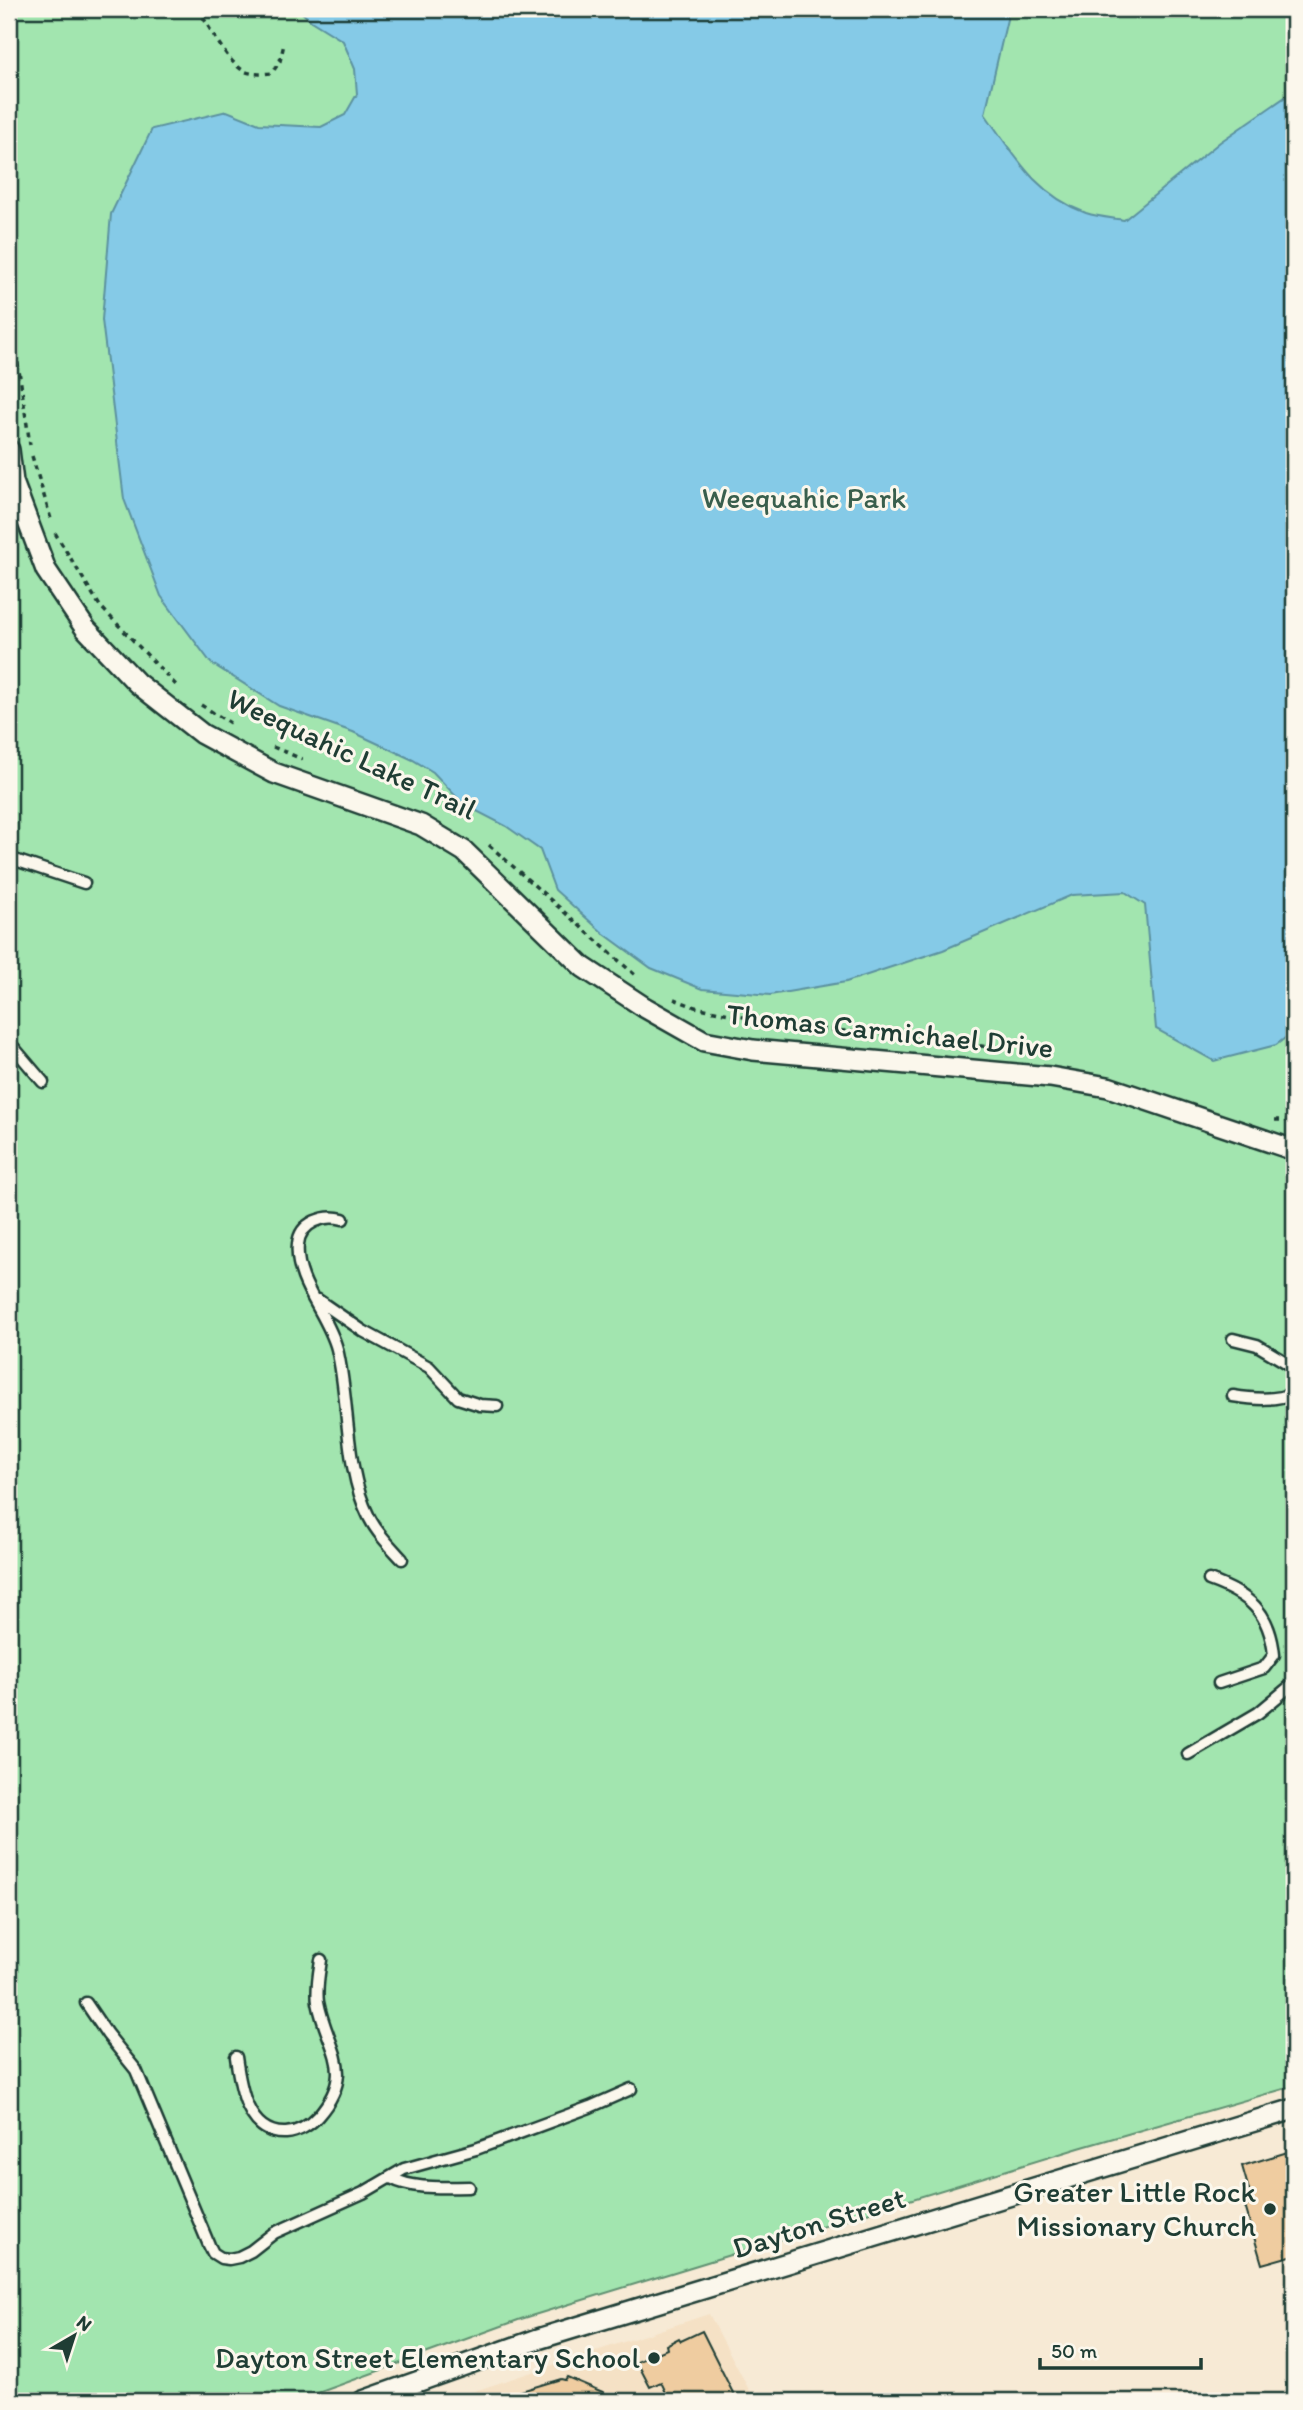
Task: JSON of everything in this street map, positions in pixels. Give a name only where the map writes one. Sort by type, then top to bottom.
[{"type":"street","name":"Thomas Carmichael Drive","points":[[9,450],[13,482],[46,570],[85,628],[137,683],[202,734],[274,773],[421,825],[464,851],[583,967],[704,1041],[753,1050],[1050,1077],[1108,1087],[1294,1150]]},
{"type":"street","name":"Dayton Street","points":[[373,2399],[538,2339],[1294,2109]]},
{"type":"lane","points":[[9,858],[84,883]]},
{"type":"lane","points":[[9,1042],[43,1082]]},
{"type":"lane","points":[[343,1219],[326,1216],[316,1220],[301,1233],[298,1244],[300,1267],[337,1349],[355,1475],[364,1504],[382,1537],[402,1559]]},
{"type":"lane","points":[[312,1294],[339,1316],[429,1367],[458,1398],[480,1405],[497,1406]]},
{"type":"lane","points":[[1233,1339],[1257,1345],[1294,1367]]},
{"type":"lane","points":[[1233,1396],[1273,1398],[1288,1396],[1294,1392]]},
{"type":"lane","points":[[1209,1580],[1243,1595],[1256,1608],[1267,1624],[1274,1655],[1264,1668],[1219,1683]]},
{"type":"lane","points":[[1188,1754],[1258,1713],[1294,1683]]},
{"type":"lane","points":[[236,2057],[243,2092],[255,2121],[264,2128],[273,2132],[296,2131],[317,2117],[336,2088],[339,2064],[317,1998],[321,1960]]},
{"type":"lane","points":[[86,2003],[136,2070],[202,2232],[213,2253],[222,2258],[239,2257],[274,2233],[391,2178],[404,2169],[476,2149],[631,2089]]},
{"type":"lane","points":[[391,2178],[409,2184],[468,2188]]},
{"type":"path","points":[[198,9],[230,57],[244,71],[260,75],[272,73],[280,61],[284,44]]},
{"type":"path","points":[[9,303],[32,456],[54,530],[100,606],[177,686]]},
{"type":"path","name":"Weequahic Lake Trail","points":[[196,702],[240,729]]},
{"type":"path","name":"Weequahic Lake Trail","points":[[263,742],[308,762]]},
{"type":"path","name":"Weequahic Lake Trail","points":[[485,842],[643,981]]},
{"type":"path","points":[[665,993],[695,1007],[786,1026],[924,1038],[1044,1055]]},
{"type":"path","points":[[1264,1118],[1294,1120]]},
{"type":"shaded area","name":"Dayton Street Elementary School","points":[[709,2314],[755,2401],[444,2401]]},
{"type":"green space","points":[[9,9],[1294,9],[1294,2086],[1079,2148],[521,2319],[296,2401],[9,2401]]},
{"type":"water","name":"Weequahic Park","points":[[298,9],[1007,9],[1008,15],[985,114],[1017,159],[1053,195],[1086,213],[1124,220],[1220,142],[1294,91],[1294,1031],[1276,1045],[1214,1061],[1156,1029],[1145,905],[1125,892],[1072,895],[943,950],[846,982],[770,995],[702,989],[651,968],[603,933],[555,890],[540,850],[506,826],[463,804],[433,772],[353,732],[279,706],[211,663],[161,596],[124,499],[102,320],[111,214],[152,129],[227,111],[259,124],[321,127],[345,115],[357,94],[355,69],[343,41],[311,21]]},
{"type":"building","name":"Greater Little Rock Missionary Church","points":[[1294,2150],[1294,2255],[1262,2264],[1245,2206],[1253,2204],[1242,2166]]},
{"type":"building","points":[[702,2331],[737,2401],[670,2401],[661,2382],[650,2387],[637,2362],[667,2349],[666,2345],[679,2338],[681,2341]]},
{"type":"building","points":[[567,2377],[624,2401],[501,2401],[501,2397],[565,2380]]},
{"type":"place","name":"Greater Little Rock Missionary Church","points":[[1270,2209]]},
{"type":"place","name":"Dayton Street Elementary School","points":[[654,2358]]}]
